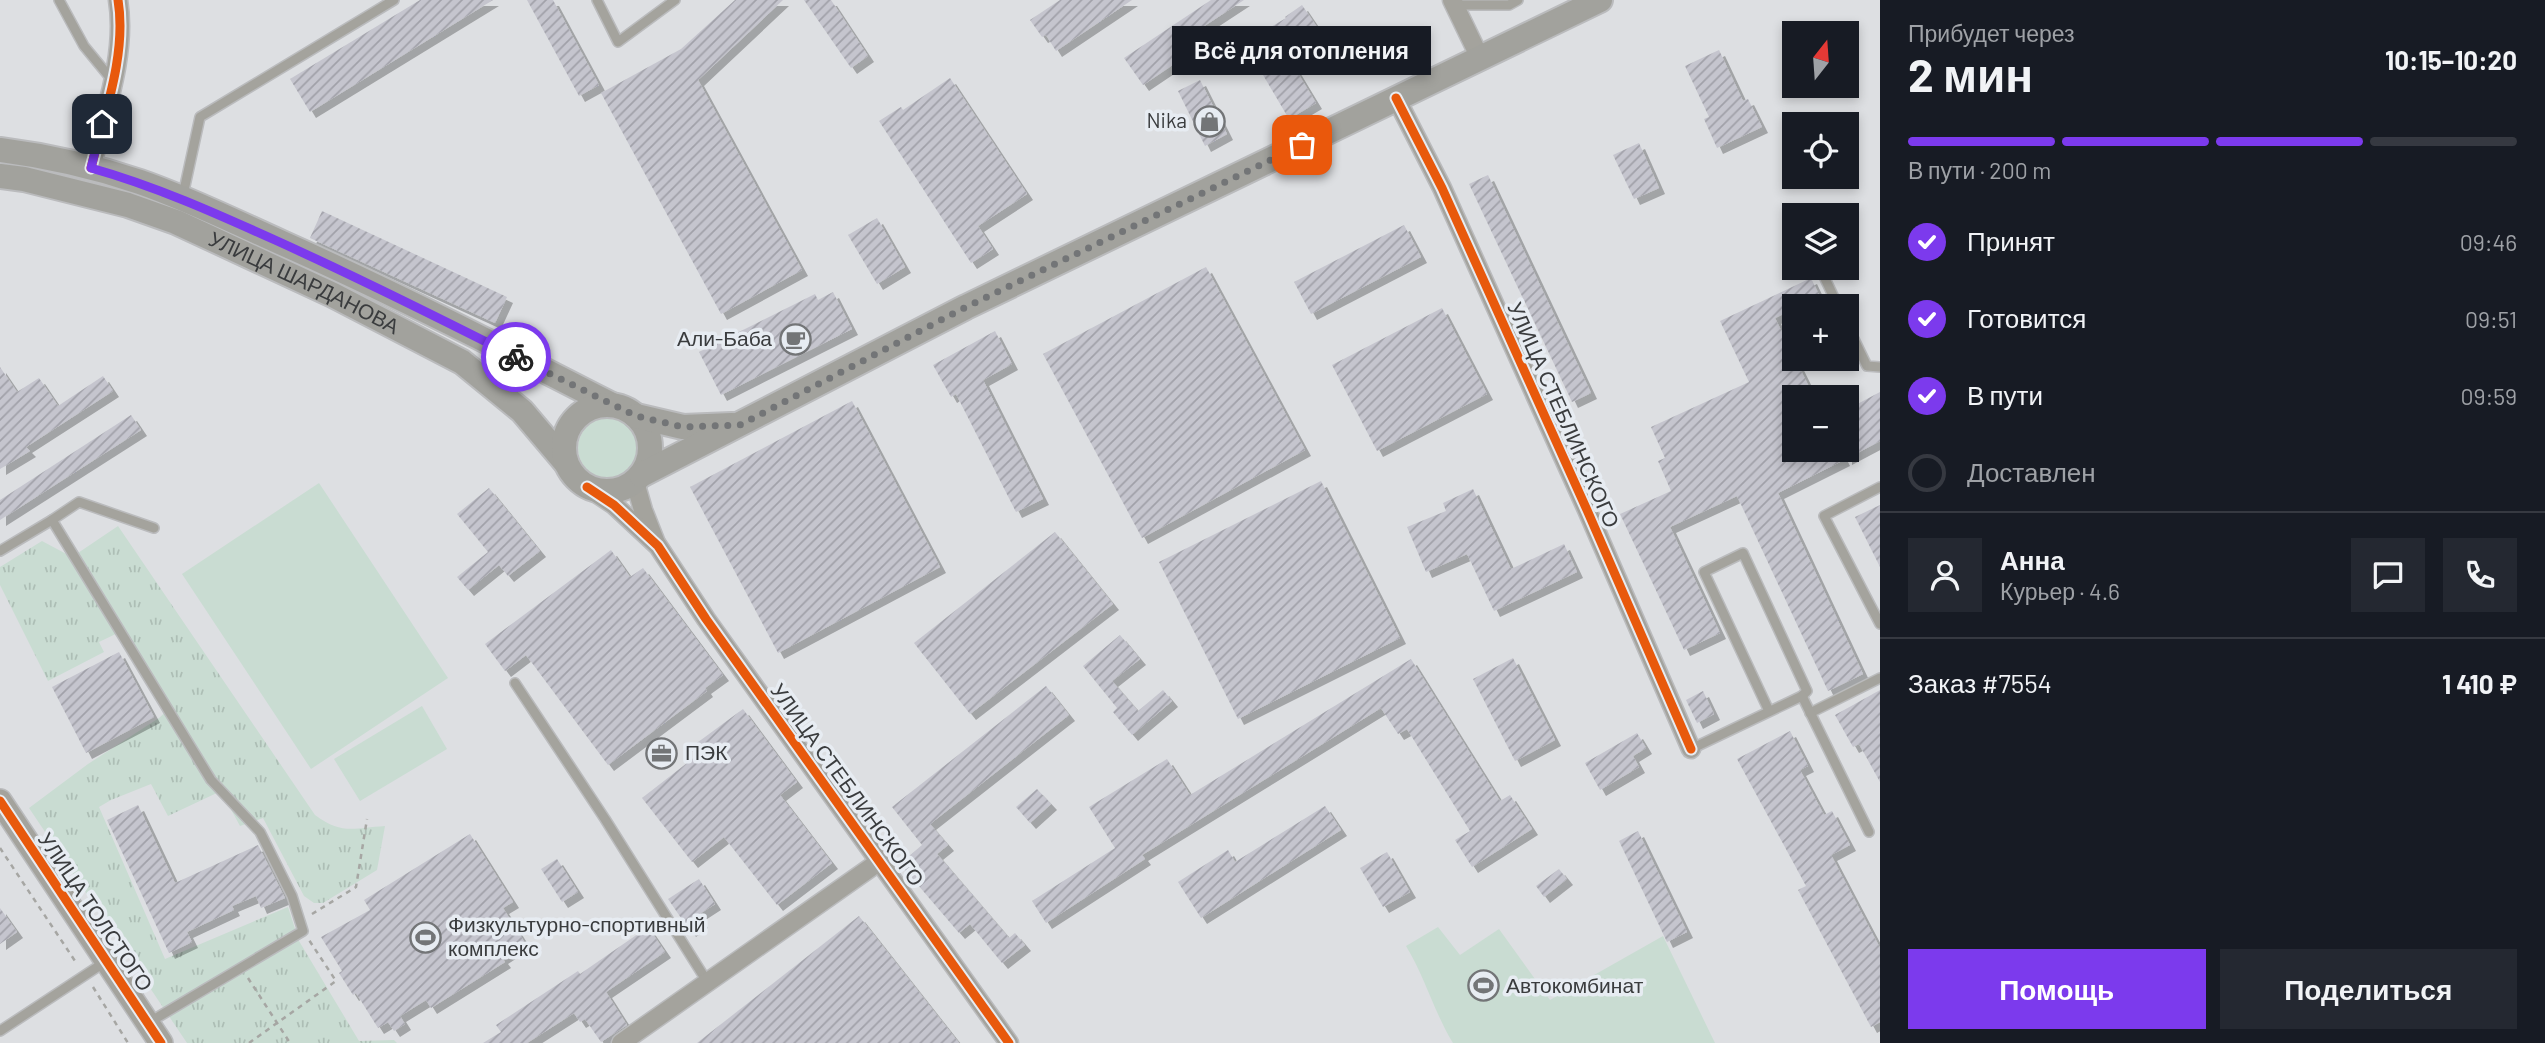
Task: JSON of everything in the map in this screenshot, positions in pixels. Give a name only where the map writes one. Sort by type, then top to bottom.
[{"type":"main road","points":[[638,478],[648,464],[650,451],[649,438],[636,416],[612,405],[590,408],[573,421],[564,442],[566,463],[574,478],[599,491],[612,492],[624,488],[638,478],[954,313],[1600,0]]},
{"type":"main road","name":"УЛИЦА ШАРДАНОВА","points":[[0,150],[27,153],[91,168],[139,181],[182,198],[342,270],[612,405]]},
{"type":"main road","name":"УЛИЦА ШАРДАНОВА","points":[[0,176],[35,181],[128,205],[176,222],[333,295],[463,362],[522,411],[566,463]]},
{"type":"main road","points":[[636,416],[683,427],[740,425]]},
{"type":"street","points":[[91,168],[121,44],[122,23],[118,0]]},
{"type":"street","points":[[1453,2],[1480,58]]},
{"type":"street","name":"УЛИЦА СТЕБЛИНСКОГО","points":[[1396,98],[1443,187],[1690,749]]},
{"type":"street","points":[[638,478],[643,510],[658,546]]},
{"type":"street","points":[[587,487],[614,505],[658,546]]},
{"type":"street","name":"УЛИЦА СТЕБЛИНСКОГО","points":[[658,546],[706,619],[1009,1043]]},
{"type":"street","name":"УЛИЦА ТОЛСТОГО","points":[[0,801],[162,1043]]},
{"type":"street","points":[[621,1043],[880,861]]},
{"type":"lane","points":[[59,0],[84,46],[112,80]]},
{"type":"lane","points":[[182,198],[200,117],[394,0]]},
{"type":"lane","points":[[597,0],[618,41],[675,0]]},
{"type":"lane","points":[[1453,2],[1509,5],[1518,0]]},
{"type":"lane","points":[[1859,350],[1867,366],[1880,367]]},
{"type":"lane","points":[[1880,487],[1824,516],[1880,624]]},
{"type":"lane","points":[[0,551],[79,502],[155,528]]},
{"type":"lane","points":[[51,520],[211,780],[260,832],[292,896],[303,932],[148,1023]]},
{"type":"lane","points":[[1690,749],[1769,712],[1802,696],[1807,691],[1743,553],[1704,572],[1769,712]]},
{"type":"lane","points":[[1810,713],[1880,678]]},
{"type":"lane","points":[[515,683],[708,983]]},
{"type":"lane","points":[[1802,696],[1869,832]]},
{"type":"lane","points":[[0,1031],[107,961]]},
{"type":"path","points":[[300,921],[356,887],[367,819]]},
{"type":"path","points":[[0,848],[128,1043]]},
{"type":"path","points":[[249,1043],[336,981],[303,932]]},
{"type":"path","points":[[241,968],[290,1043]]},
{"type":"green space","points":[[608,418],[629,427],[638,448],[629,469],[608,478],[587,469],[578,448],[587,427]]},
{"type":"green space","points":[[319,483],[448,678],[311,769],[182,574]]},
{"type":"green space","points":[[118,526],[315,815],[341,828],[385,826],[377,870],[323,903],[314,903],[304,896],[263,818],[240,826],[221,791],[168,816],[151,784],[99,807],[165,959],[288,907],[299,941],[359,1041],[394,1040],[397,1043],[187,1043],[29,808],[171,707],[124,630],[99,642],[104,652],[48,681],[0,585],[0,567],[42,541],[72,557]]},
{"type":"green space","points":[[422,706],[447,749],[360,801],[334,759]]},
{"type":"green space","name":"Автокомбинат","points":[[1438,927],[1460,955],[1499,929],[1550,1000],[1663,936],[1715,1043],[1453,1043],[1406,946]]},
{"type":"building","points":[[420,0],[493,0],[310,112],[290,79]]},
{"type":"building","points":[[527,0],[553,0],[599,85],[579,96]]},
{"type":"building","points":[[735,0],[783,0],[698,80],[802,270],[721,314],[601,93],[681,49]]},
{"type":"building","points":[[804,0],[831,0],[868,56],[851,68]]},
{"type":"building","points":[[1060,0],[1132,0],[1056,51],[1046,35],[1042,37],[1030,20]]},
{"type":"building","points":[[1211,0],[1244,0],[1186,38],[1191,45],[1176,55],[1180,60],[1143,85],[1124,58]]},
{"type":"building","points":[[1302,5],[1321,33],[1287,55],[1316,103],[1289,119],[1256,63],[1248,69],[1236,48],[1286,18]]},
{"type":"building","points":[[1719,50],[1743,101],[1748,99],[1762,127],[1717,148],[1704,119],[1709,117],[1685,66]]},
{"type":"building","points":[[950,78],[1027,194],[978,226],[993,249],[971,263],[879,121],[901,107],[903,110]]},
{"type":"building","points":[[1200,80],[1227,134],[1205,146],[1178,91]]},
{"type":"building","points":[[1639,143],[1659,188],[1634,199],[1613,155]]},
{"type":"building","points":[[1488,175],[1591,393],[1572,402],[1469,184]]},
{"type":"building","points":[[322,211],[507,297],[495,323],[310,238]]},
{"type":"building","points":[[877,218],[905,267],[877,284],[848,235]]},
{"type":"building","points":[[1404,225],[1421,257],[1311,314],[1294,282]]},
{"type":"building","points":[[1206,267],[1305,450],[1142,538],[1043,354]]},
{"type":"building","points":[[1807,280],[1812,280],[1819,294],[1782,294],[1782,315],[1775,318],[1782,332],[1782,371],[1801,371],[1808,385],[1782,385],[1782,462],[1840,462],[1778,493],[1863,674],[1828,691],[1737,496],[1670,527],[1720,633],[1684,650],[1620,514],[1671,491],[1658,461],[1665,458],[1651,427],[1749,382],[1720,321]]},
{"type":"building","points":[[833,292],[852,329],[721,395],[699,352],[815,294],[818,300]]},
{"type":"building","points":[[1442,308],[1487,394],[1377,451],[1332,365]]},
{"type":"building","points":[[995,331],[1012,364],[983,380],[1043,499],[1016,512],[956,394],[951,397],[933,365]]},
{"type":"building","points":[[0,367],[17,392],[39,378],[58,406],[103,376],[113,391],[26,447],[30,451],[0,469]]},
{"type":"building","points":[[1880,392],[1880,441],[1859,452],[1859,403]]},
{"type":"building","points":[[852,401],[940,567],[778,653],[690,487]]},
{"type":"building","points":[[131,415],[141,430],[0,520],[0,500]]},
{"type":"building","points":[[1321,481],[1400,638],[1238,719],[1159,562]]},
{"type":"building","points":[[489,488],[540,551],[508,576],[499,565],[468,590],[457,577],[488,552],[457,514]]},
{"type":"building","points":[[1473,489],[1511,569],[1564,544],[1577,572],[1494,611],[1467,554],[1426,572],[1407,527],[1446,511],[1443,503]]},
{"type":"building","points":[[1880,505],[1880,567],[1855,517]]},
{"type":"building","points":[[1055,532],[1113,604],[970,714],[914,643]]},
{"type":"building","points":[[611,550],[630,577],[643,568],[723,675],[705,688],[707,691],[608,765],[526,655],[505,671],[485,644]]},
{"type":"building","points":[[1120,635],[1140,659],[1112,681],[1138,711],[1163,690],[1172,701],[1132,735],[1113,712],[1117,708],[1083,666]]},
{"type":"building","points":[[119,652],[154,717],[86,753],[52,687]]},
{"type":"building","points":[[1513,658],[1555,740],[1515,761],[1473,679]]},
{"type":"building","points":[[1411,659],[1500,801],[1510,795],[1532,829],[1472,867],[1455,840],[1470,831],[1407,729],[1398,734],[1381,708],[1142,855],[1145,859],[1046,923],[1032,901],[1115,848],[1089,807],[1167,759],[1190,795]]},
{"type":"building","points":[[1046,686],[1069,715],[930,824],[948,845],[937,854],[1009,938],[1015,933],[1025,945],[1002,963],[970,924],[959,933],[900,864],[922,845],[892,807]]},
{"type":"building","points":[[1880,690],[1880,782],[1859,744],[1853,747],[1835,715]]},
{"type":"building","points":[[1703,691],[1714,714],[1697,723],[1686,700]]},
{"type":"building","points":[[743,709],[797,782],[780,795],[832,863],[777,905],[724,837],[692,862],[642,798],[696,756],[690,748]]},
{"type":"building","points":[[1790,731],[1808,766],[1800,770],[1824,815],[1832,811],[1850,845],[1831,855],[1880,948],[1880,1022],[1871,1027],[1798,890],[1806,886],[1737,759]]},
{"type":"building","points":[[1637,733],[1646,748],[1633,756],[1639,767],[1600,790],[1585,763]]},
{"type":"building","points":[[1037,789],[1051,804],[1030,823],[1016,807]]},
{"type":"building","points":[[138,805],[175,883],[258,845],[285,898],[261,908],[256,896],[232,906],[234,910],[187,932],[192,942],[169,953],[107,820]]},
{"type":"building","points":[[1325,806],[1341,830],[1201,918],[1178,882],[1228,850],[1235,862]]},
{"type":"building","points":[[1638,831],[1687,932],[1667,942],[1619,841]]},
{"type":"building","points":[[470,834],[513,902],[503,908],[525,943],[502,958],[505,962],[431,1008],[426,1000],[400,1016],[405,1024],[394,1031],[388,1022],[378,1028],[356,993],[353,995],[339,973],[342,971],[321,937],[370,910],[364,900]]},
{"type":"building","points":[[1387,852],[1410,892],[1383,907],[1360,868]]},
{"type":"building","points":[[557,859],[578,892],[562,902],[541,869]]},
{"type":"building","points":[[1559,869],[1567,879],[1544,897],[1536,886]]},
{"type":"building","points":[[699,879],[715,904],[698,915],[702,922],[690,931],[668,899]]},
{"type":"building","points":[[0,908],[17,932],[0,944]]},
{"type":"building","points":[[859,916],[959,1043],[697,1043]]},
{"type":"building","points":[[648,927],[665,952],[606,992],[627,1025],[601,1042],[585,1019],[580,1022],[574,1013],[527,1043],[483,1043],[501,1032],[496,1025],[578,971],[580,974]]},
{"type":"cycle path","points":[[91,168],[117,63],[120,21],[118,0]]},
{"type":"cycle path","points":[[1396,98],[1442,188],[1691,749]]},
{"type":"cycle path","points":[[587,487],[614,505],[658,546],[706,619],[1009,1043]]},
{"type":"cycle path","points":[[0,801],[161,1043]]},
{"type":"way so far","points":[[516,357],[612,405],[654,422],[683,427],[740,425],[966,307],[1302,145]]},
{"type":"place","name":"Nika","points":[[1210,121]]},
{"type":"place","name":"Всё для отопления","points":[[1302,145]]},
{"type":"place","name":"Али-Баба","points":[[795,339]]},
{"type":"place","name":"ПЭК","points":[[662,753]]},
{"type":"place","name":"Физкультурно-спортивный комплекс","points":[[425,937]]},
{"type":"place","name":"Автокомбинат","points":[[1483,986]]},
{"type":"route","points":[[102,124],[91,168],[139,181],[182,198],[342,270],[516,357]]}]
